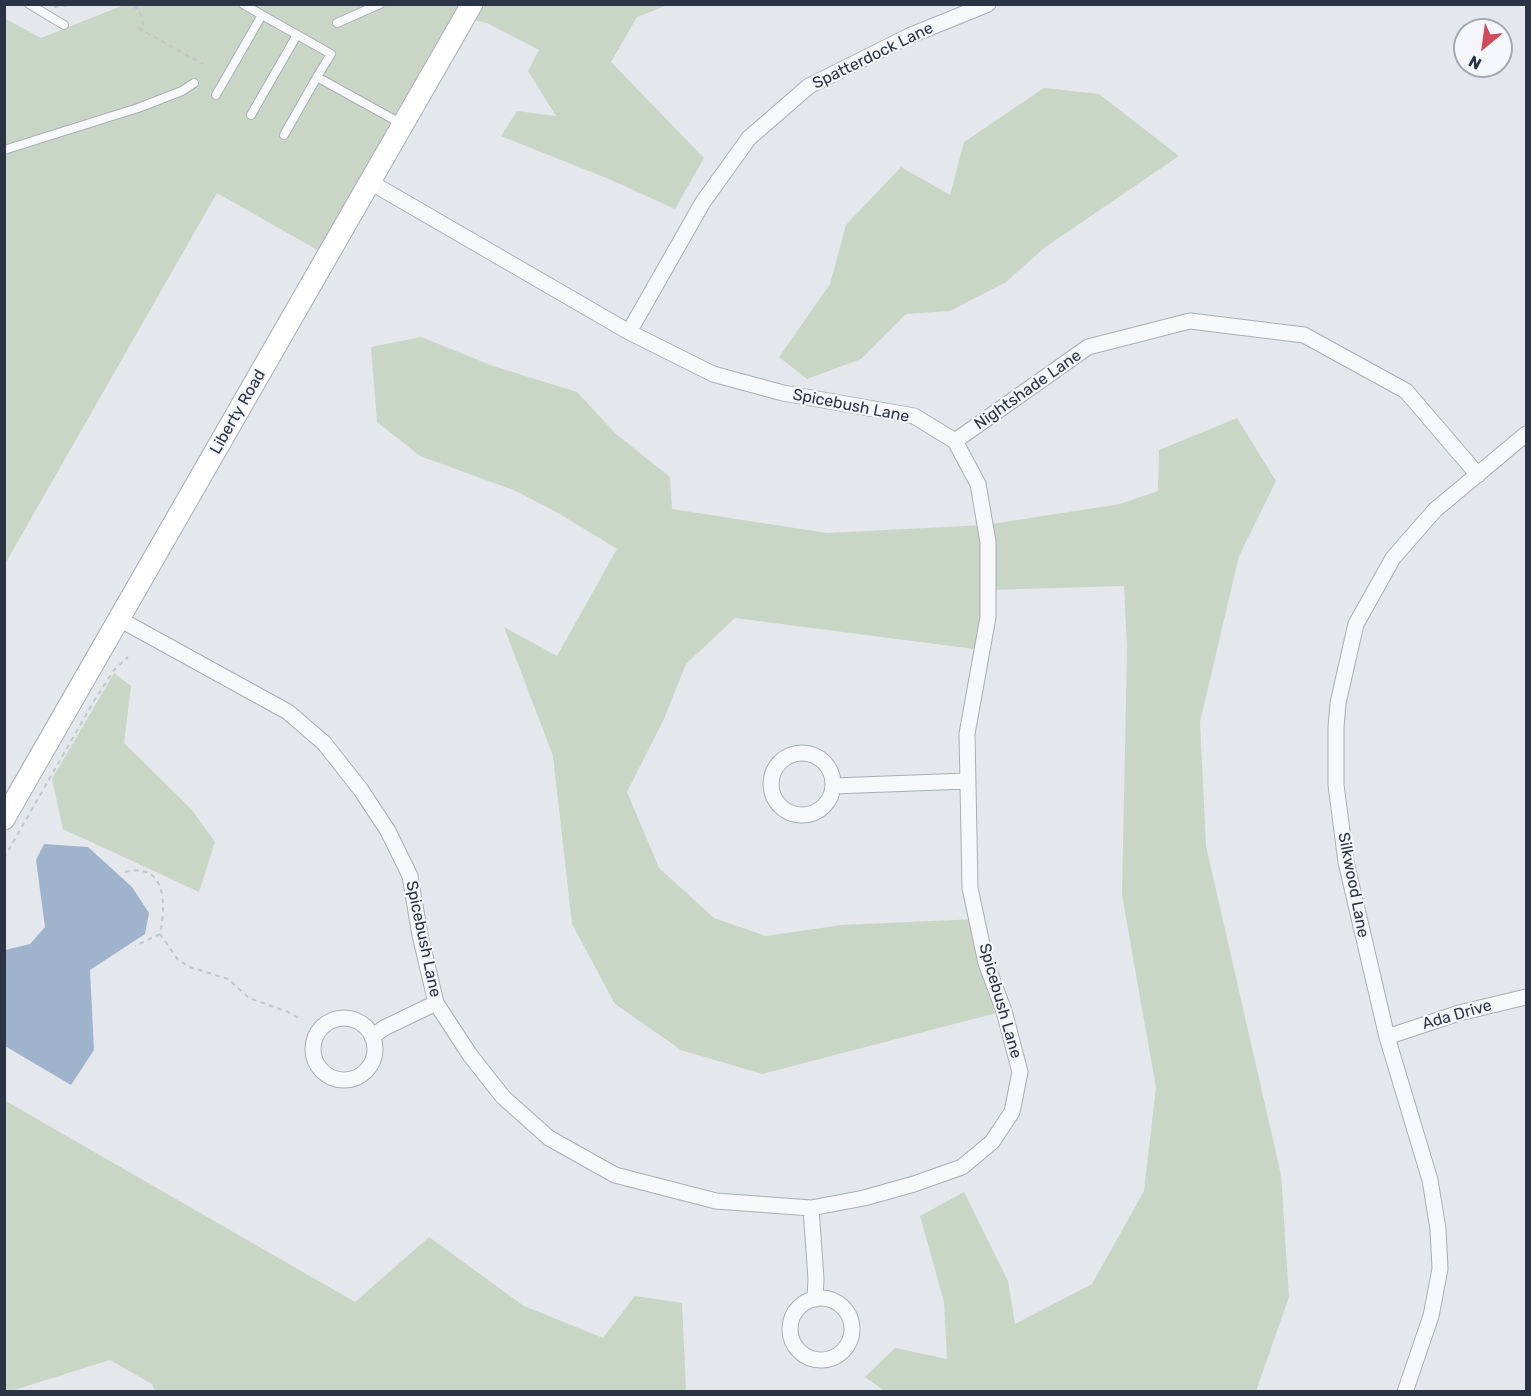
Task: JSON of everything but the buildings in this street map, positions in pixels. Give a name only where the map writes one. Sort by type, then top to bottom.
[{"type":"street","name":"Liberty Road","points":[[4,819],[472,4]]},
{"type":"street","name":"Spatterdock Lane","points":[[628,332],[703,202],[749,138],[809,86],[909,36],[988,4]]},
{"type":"street","name":"Spicebush Lane","points":[[119,619],[288,712],[324,743],[362,790],[388,831],[410,876],[420,935],[436,1003],[470,1055],[504,1097],[549,1138],[615,1175],[716,1201],[812,1208],[864,1198],[962,1167],[992,1142],[1012,1112],[1020,1072],[1004,1011],[986,963],[970,888],[967,734],[988,617],[988,542],[978,484],[955,441],[914,416],[783,393],[713,374],[628,332],[370,182]]},
{"type":"street","name":"Nightshade Lane","points":[[955,441],[1088,347],[1190,321],[1304,335],[1406,391],[1478,475]]},
{"type":"street","name":"Silkwood Lane","points":[[1405,1392],[1431,1316],[1440,1269],[1438,1229],[1430,1180],[1387,1036],[1346,862],[1336,785],[1335,727],[1338,703],[1356,624],[1393,558],[1435,510],[1527,435]]},
{"type":"street","points":[[800,753],[816,756],[829,768],[833,786],[827,802],[821,809],[803,815],[792,814],[780,807],[771,792],[771,778],[775,768],[789,755],[800,753]]},
{"type":"street","points":[[833,786],[967,781]]},
{"type":"street","name":"Ada Drive","points":[[1387,1036],[1459,1013],[1527,997]]},
{"type":"street","points":[[372,1037],[384,1028],[436,1003]]},
{"type":"street","points":[[343,1018],[358,1022],[371,1033],[372,1037],[375,1052],[373,1060],[363,1074],[349,1080],[334,1079],[322,1072],[314,1058],[313,1043],[317,1033],[332,1020],[343,1018]]},
{"type":"street","points":[[812,1208],[815,1299]]},
{"type":"street","points":[[815,1299],[835,1301],[848,1312],[852,1331],[846,1347],[840,1354],[826,1360],[811,1359],[799,1352],[790,1337],[790,1322],[794,1312],[808,1300],[815,1299]]},
{"type":"lane","points":[[28,4],[64,25]]},
{"type":"lane","points":[[243,4],[331,54],[284,135]]},
{"type":"lane","points":[[337,23],[380,4]]},
{"type":"lane","points":[[216,96],[262,15]]},
{"type":"lane","points":[[251,116],[297,35]]},
{"type":"lane","points":[[317,77],[403,125]]},
{"type":"lane","points":[[4,150],[138,108],[182,91],[194,83]]},
{"type":"path","points":[[46,15],[51,7],[75,4]]},
{"type":"path","points":[[125,4],[139,9],[143,30]]},
{"type":"path","points":[[138,28],[203,64]]},
{"type":"path","points":[[4,858],[94,701],[114,670],[128,657]]},
{"type":"path","points":[[124,872],[137,869],[154,877],[162,891],[165,912],[160,934],[178,960],[228,980],[249,998],[288,1012],[302,1020]]},
{"type":"path","points":[[135,946],[160,934]]},
{"type":"green space","points":[[124,5],[668,5],[637,17],[611,62],[704,158],[675,209],[609,179],[501,136],[517,111],[556,116],[528,71],[539,50],[487,23],[464,18],[328,256],[217,193],[5,564],[4,18],[41,38]]},
{"type":"green space","points":[[1044,88],[1099,94],[1179,156],[1044,248],[1006,282],[950,311],[906,314],[861,359],[807,379],[779,357],[830,284],[846,225],[901,167],[950,195],[964,142]]},
{"type":"green space","points":[[421,337],[493,366],[577,392],[616,434],[670,477],[672,509],[827,533],[985,525],[1120,504],[1158,491],[1159,450],[1237,418],[1276,481],[1239,556],[1200,722],[1206,846],[1281,1175],[1289,1297],[1256,1391],[886,1392],[865,1377],[895,1348],[947,1359],[944,1302],[920,1216],[964,1192],[1008,1281],[1015,1324],[1092,1284],[1144,1191],[1156,1088],[1122,895],[1127,648],[1124,586],[988,590],[982,650],[735,618],[686,664],[663,721],[627,792],[659,868],[714,918],[766,936],[842,925],[977,919],[1004,1011],[762,1074],[681,1050],[615,1004],[572,924],[553,756],[504,627],[557,656],[617,549],[558,513],[516,491],[420,456],[377,422],[371,347]]},
{"type":"green space","points":[[114,673],[131,686],[124,743],[192,810],[215,842],[199,892],[63,829],[52,779]]},
{"type":"green space","points":[[4,1100],[355,1302],[429,1237],[524,1306],[603,1338],[635,1296],[682,1303],[686,1389],[684,1392],[155,1391],[152,1384],[110,1360],[5,1391]]},
{"type":"water","points":[[44,844],[88,847],[132,887],[149,913],[145,934],[90,970],[94,1050],[71,1085],[5,1046],[5,950],[30,944],[45,927],[36,860]]}]
